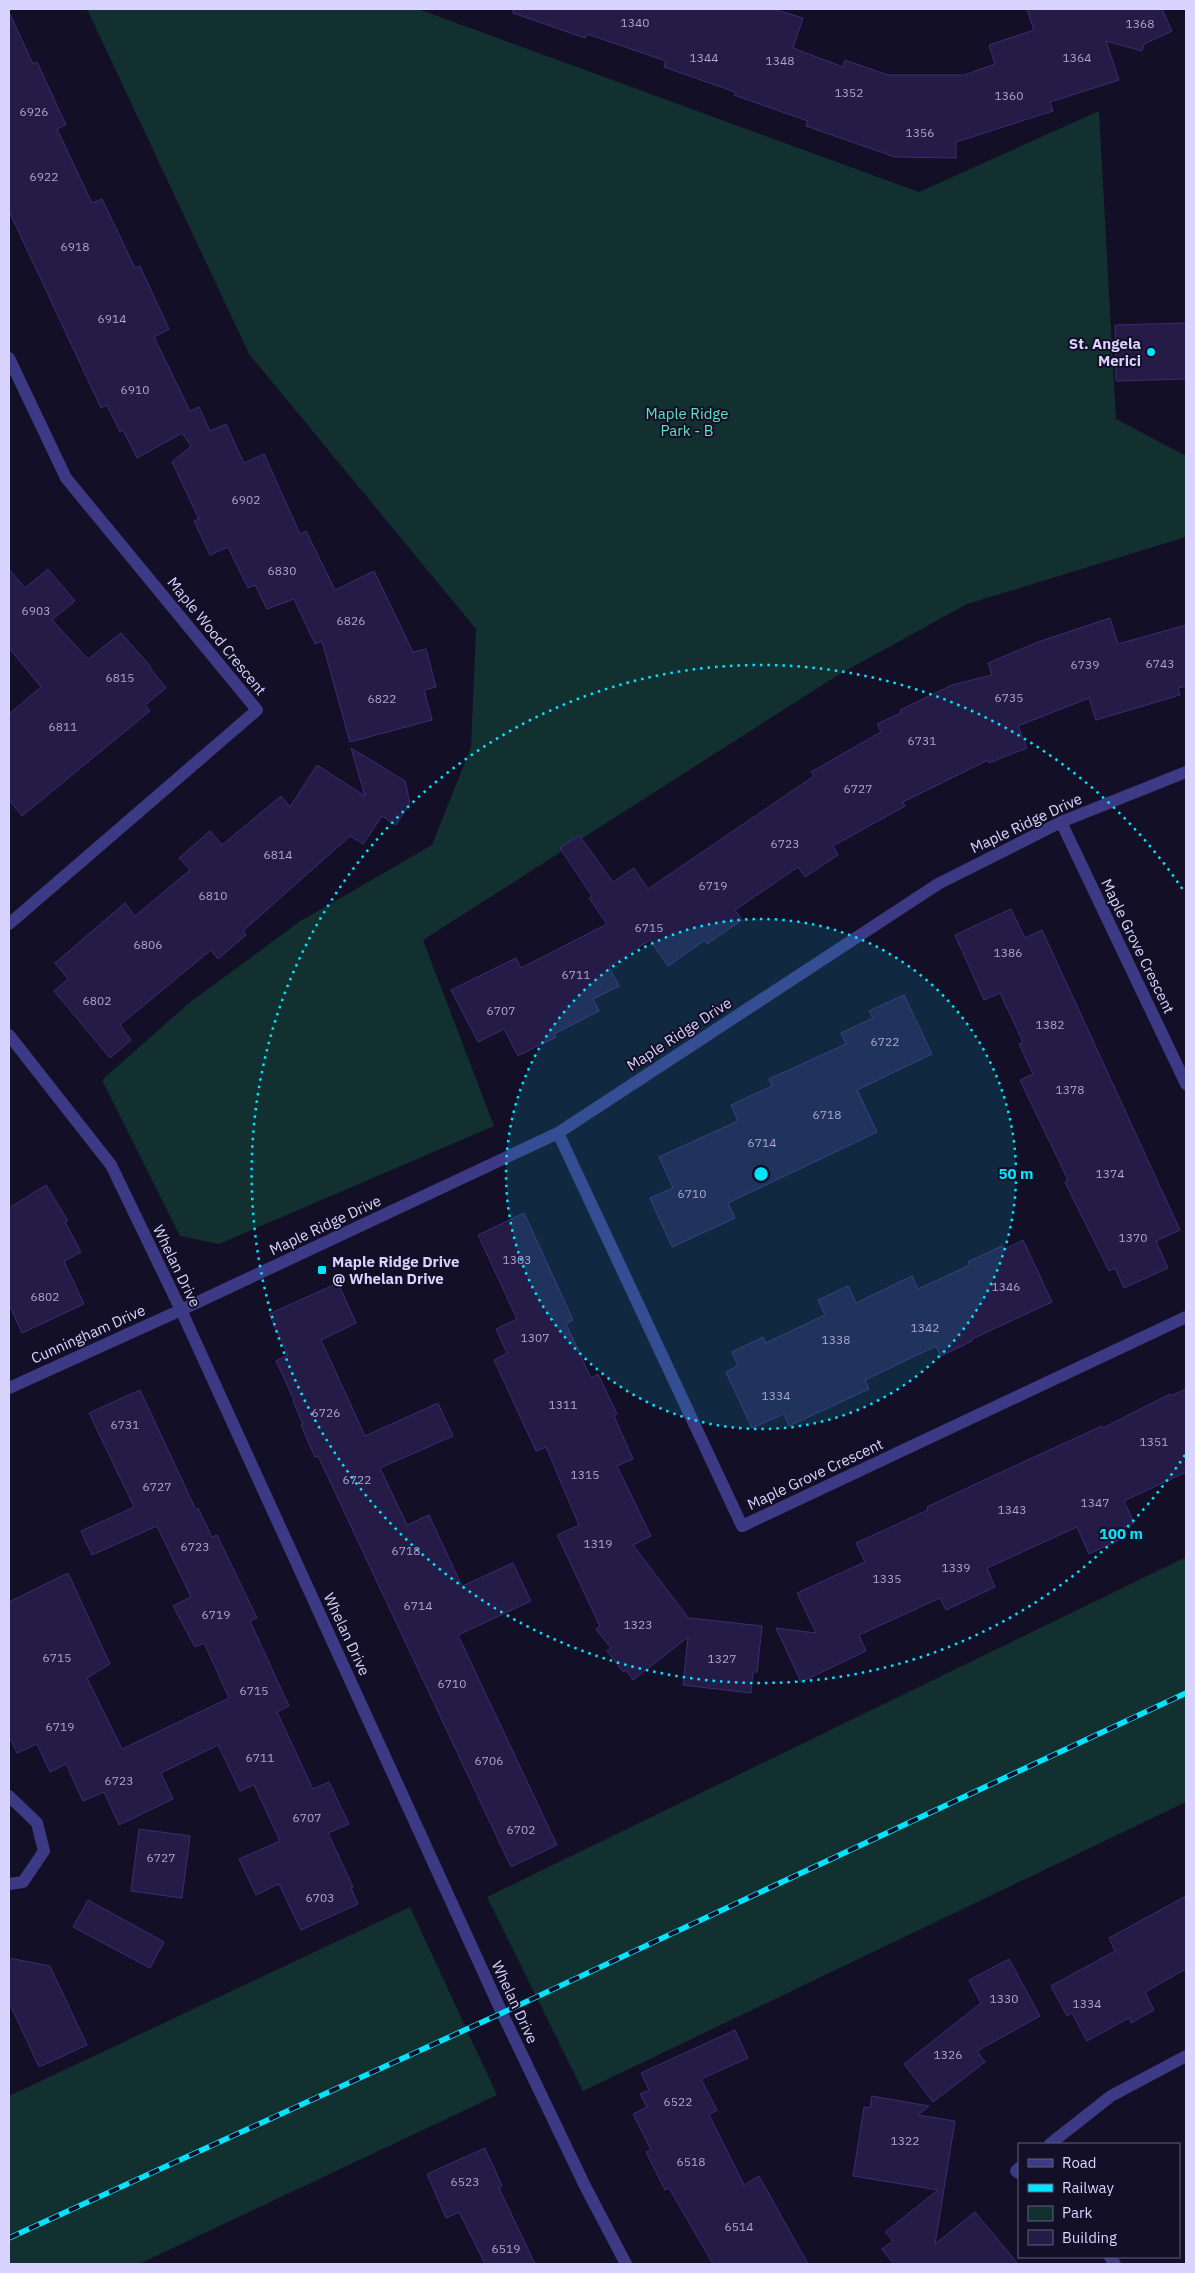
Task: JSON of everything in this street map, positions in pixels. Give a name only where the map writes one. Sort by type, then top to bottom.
[{"type":"street","name":"Maple Wood Crescent","points":[[9,358],[66,478],[257,710],[9,924]]},
{"type":"street","name":"Maple Ridge Drive","points":[[181,1310],[558,1133],[938,884],[1061,822],[1186,772]]},
{"type":"street","name":"Maple Grove Crescent","points":[[1061,822],[1186,1084]]},
{"type":"street","name":"Whelan Drive","points":[[9,1035],[111,1165],[181,1310],[502,2013],[585,2186],[626,2264]]},
{"type":"street","name":"Maple Grove Crescent","points":[[558,1133],[742,1526],[1186,1317]]},
{"type":"street","name":"Cunningham Drive","points":[[9,1388],[181,1310]]},
{"type":"street","points":[[9,1796],[37,1823],[44,1851],[23,1882],[9,1884]]},
{"type":"street","points":[[1051,2143],[1111,2096],[1186,2056]]},
{"type":"green space","name":"Maple Ridge Park - B","points":[[87,9],[418,9],[919,192],[1099,111],[1116,419],[1186,456],[1186,537],[967,604],[838,675],[423,940],[494,1126],[219,1244],[180,1236],[102,1080],[189,1003],[299,922],[432,845],[471,747],[476,629],[249,354]]},
{"type":"green space","points":[[1186,1557],[1186,1802],[583,2091],[487,1897]]},
{"type":"green space","points":[[410,1907],[497,2095],[139,2264],[9,2264],[9,2096]]},
{"type":"building","points":[[513,9],[773,9],[803,18],[793,48],[843,67],[845,60],[888,75],[964,75],[995,64],[989,45],[1034,30],[1027,9],[1162,9],[1172,31],[1144,44],[1142,51],[1106,41],[1119,80],[1050,102],[1053,111],[956,142],[956,158],[895,157],[806,126],[808,121],[734,95],[735,92],[664,67],[666,61],[587,34],[585,38],[513,13]]},
{"type":"building","points":[[9,12],[33,64],[37,62],[66,125],[57,129],[92,203],[102,199],[135,268],[140,266],[169,329],[154,337],[190,411],[199,407],[210,431],[226,424],[244,463],[264,454],[300,534],[306,531],[335,590],[374,571],[413,652],[426,649],[436,687],[424,690],[432,720],[350,742],[322,641],[315,644],[294,599],[267,609],[255,585],[248,588],[228,547],[210,555],[194,521],[199,519],[172,462],[191,446],[182,433],[137,458],[123,430],[120,432],[107,405],[101,408],[9,211]]},
{"type":"building","name":"St. Angela Merici","points":[[1186,323],[1186,379],[1116,381],[1115,325]]},
{"type":"building","points":[[9,569],[25,588],[48,569],[75,601],[52,620],[88,659],[121,633],[151,667],[166,688],[145,705],[150,711],[22,816],[9,800],[9,714],[41,687],[9,648]]},
{"type":"building","points":[[1110,618],[1118,644],[1186,625],[1186,686],[1178,688],[1180,695],[1096,720],[1089,698],[1018,726],[1027,748],[989,763],[988,760],[903,802],[905,806],[833,846],[838,855],[805,877],[798,867],[735,910],[742,920],[707,944],[705,940],[668,966],[650,940],[609,967],[619,986],[593,999],[599,1011],[554,1034],[556,1037],[518,1056],[504,1029],[478,1042],[451,990],[516,958],[521,968],[607,924],[589,898],[592,896],[560,848],[579,835],[613,882],[634,868],[648,889],[814,776],[811,772],[881,732],[877,724],[901,713],[900,710],[952,685],[992,675],[988,663],[1038,642]]},
{"type":"building","points":[[351,748],[405,781],[410,803],[396,825],[382,816],[363,844],[350,836],[243,931],[246,935],[218,959],[211,950],[120,1025],[131,1040],[110,1058],[54,991],[68,979],[55,963],[125,903],[135,916],[190,870],[179,858],[210,831],[222,845],[281,796],[290,807],[317,765],[365,796]]},
{"type":"building","points":[[1011,909],[1025,938],[1042,930],[1180,1230],[1156,1241],[1168,1268],[1124,1288],[1115,1268],[1109,1271],[1065,1182],[1068,1180],[1020,1080],[1033,1074],[1019,1044],[1023,1042],[1000,993],[984,1000],[955,935]]},
{"type":"building","points":[[904,995],[932,1054],[857,1090],[877,1132],[728,1203],[735,1218],[672,1247],[650,1198],[673,1188],[659,1157],[738,1121],[731,1105],[772,1086],[769,1079],[846,1044],[841,1033],[873,1018],[869,1011]]},
{"type":"building","points":[[46,1185],[68,1221],[65,1222],[81,1252],[64,1261],[84,1304],[22,1333],[9,1304],[9,1208]]},
{"type":"building","points":[[524,1213],[573,1320],[566,1324],[591,1378],[598,1374],[617,1414],[614,1416],[633,1459],[617,1466],[651,1536],[633,1545],[690,1620],[690,1618],[762,1626],[757,1672],[753,1672],[751,1693],[683,1685],[688,1637],[633,1680],[626,1670],[623,1672],[607,1651],[611,1648],[596,1629],[600,1626],[557,1535],[579,1525],[546,1447],[536,1451],[494,1360],[507,1353],[496,1329],[517,1319],[478,1235]]},
{"type":"building","points":[[1023,1240],[1052,1302],[972,1339],[972,1341],[941,1356],[936,1346],[865,1380],[869,1389],[789,1426],[784,1414],[752,1428],[726,1372],[738,1366],[732,1352],[763,1337],[766,1343],[825,1315],[818,1300],[848,1286],[856,1303],[912,1276],[918,1289],[970,1265],[968,1262],[1002,1246],[1003,1250]]},
{"type":"building","points":[[338,1283],[356,1323],[321,1340],[365,1436],[438,1403],[453,1436],[380,1468],[407,1525],[429,1515],[462,1586],[513,1563],[531,1601],[458,1635],[557,1845],[511,1867],[318,1456],[315,1457],[301,1425],[303,1424],[294,1400],[276,1361],[288,1355],[269,1314]]},
{"type":"building","points":[[1186,1389],[1186,1472],[1124,1501],[1134,1523],[1117,1531],[1121,1539],[1089,1554],[1077,1527],[987,1568],[995,1587],[946,1610],[940,1598],[859,1635],[866,1651],[801,1682],[776,1628],[816,1633],[797,1593],[865,1562],[856,1543],[928,1510],[927,1507],[997,1474],[1102,1426],[1103,1428],[1170,1394],[1171,1396]]},
{"type":"building","points":[[140,1390],[196,1510],[198,1508],[212,1537],[217,1535],[257,1618],[250,1621],[289,1706],[277,1712],[313,1789],[329,1782],[349,1824],[328,1833],[353,1887],[351,1888],[358,1904],[301,1930],[279,1884],[256,1895],[239,1859],[280,1841],[254,1785],[240,1791],[218,1745],[161,1773],[173,1799],[119,1825],[104,1792],[83,1801],[66,1764],[50,1772],[37,1744],[17,1753],[9,1736],[9,1602],[68,1573],[110,1664],[87,1678],[122,1749],[229,1698],[204,1643],[195,1647],[173,1606],[191,1597],[157,1526],[92,1555],[81,1531],[134,1507],[89,1413]]},
{"type":"building","points":[[139,1829],[190,1836],[182,1898],[131,1891]]},
{"type":"building","points":[[1186,1896],[1186,1969],[1145,1992],[1154,2010],[1131,2023],[1129,2018],[1087,2041],[1072,2013],[1067,2016],[1051,1986],[1115,1951],[1109,1938]]},
{"type":"building","points":[[88,1900],[164,1942],[150,1968],[73,1927]]},
{"type":"building","points":[[9,1958],[50,1966],[87,2045],[39,2067],[9,2002]]},
{"type":"building","points":[[1009,1959],[1040,2016],[977,2051],[985,2062],[933,2102],[904,2064],[981,2003],[969,1980]]},
{"type":"building","points":[[735,2030],[748,2058],[701,2079],[717,2110],[709,2115],[744,2185],[759,2176],[808,2264],[713,2264],[669,2188],[665,2190],[646,2152],[651,2150],[633,2114],[647,2107],[640,2094],[649,2090],[641,2073]]},
{"type":"building","points":[[872,2096],[929,2106],[918,2115],[955,2121],[935,2244],[975,2212],[1018,2264],[894,2264],[882,2249],[893,2241],[885,2232],[938,2190],[853,2176],[864,2107],[870,2108]]},
{"type":"building","points":[[485,2148],[502,2186],[499,2188],[535,2264],[485,2264],[459,2212],[446,2218],[427,2174]]},
{"type":"railway","points":[[9,2238],[502,2013],[1186,1693]]},
{"type":"place","name":"St. Angela Merici","points":[[1151,352]]},
{"type":"place","name":"Maple Ridge Drive @ Whelan Drive","points":[[322,1270]]}]
